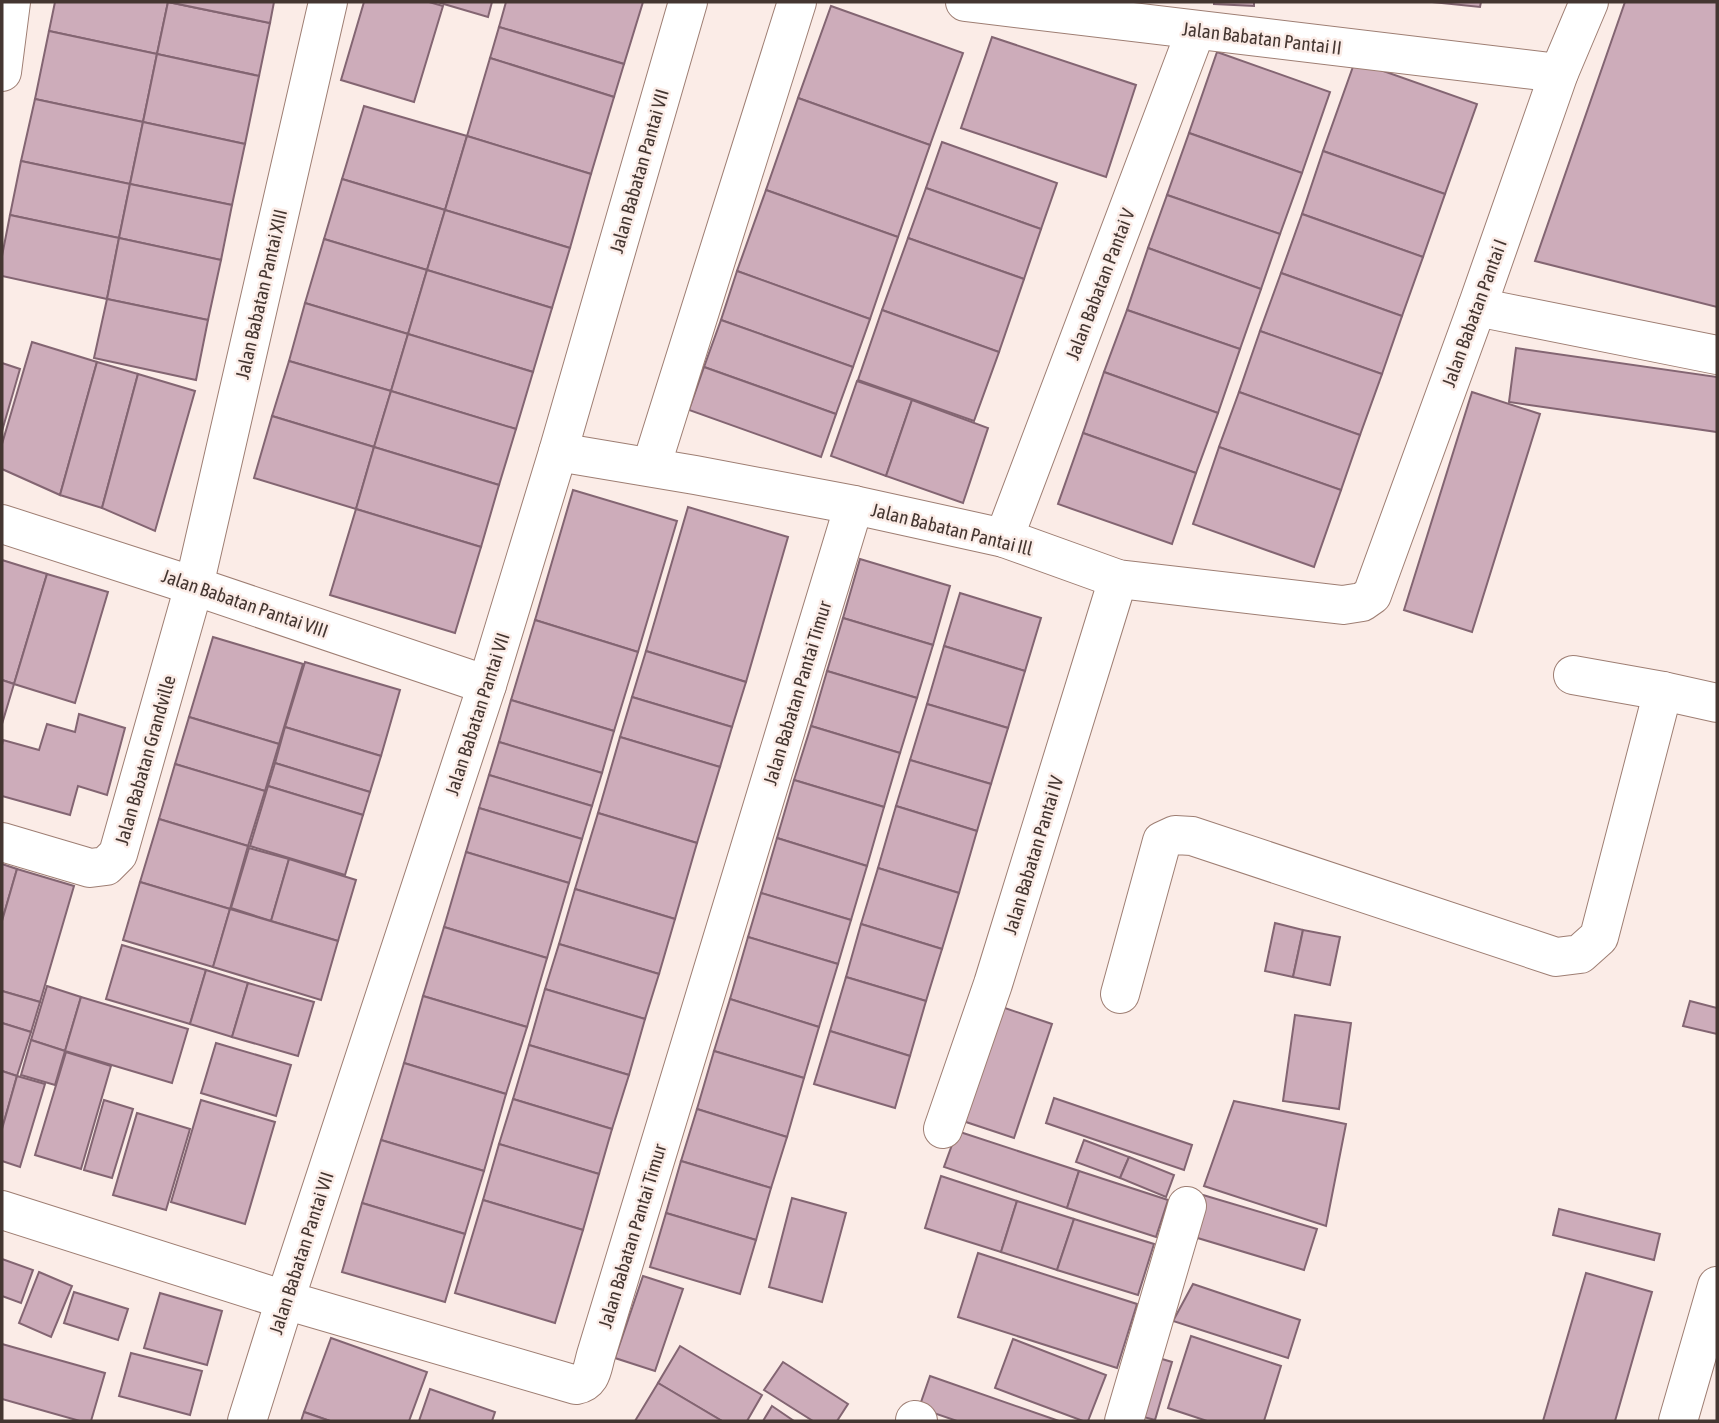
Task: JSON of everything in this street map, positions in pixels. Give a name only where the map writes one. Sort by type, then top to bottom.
[{"type":"street","points":[[2,72],[11,2]]},
{"type":"street","name":"Jalan Babatan Pantai XIII","points":[[194,586],[328,2]]},
{"type":"street","name":"Jalan Babatan Pantai VII","points":[[247,1421],[487,685],[558,452],[688,2]]},
{"type":"street","points":[[652,467],[797,2]]},
{"type":"street","name":"Jalan Babatan Pantai II","points":[[965,2],[1559,73]]},
{"type":"street","name":"Jalan Babatan Pantai I","points":[[1343,605],[1362,602],[1372,595],[1559,73],[1589,2]]},
{"type":"street","name":"Jalan Babatan Pantai V","points":[[1004,537],[1196,30]]},
{"type":"street","points":[[1477,307],[1717,355]]},
{"type":"street","name":"Jalan Babatan Pantai Ill","points":[[558,452],[855,505],[1004,537],[1118,579],[1343,605]]},
{"type":"street","name":"Jalan Babatan Pantai Timur","points":[[2,1210],[285,1300],[576,1385],[589,1379],[855,505]]},
{"type":"street","name":"Jalan Babatan Pantai VIII","points":[[2,524],[487,685]]},
{"type":"street","name":"Jalan Babatan Pantai IV","points":[[943,1129],[993,984],[1118,579]]},
{"type":"street","name":"Jalan Babatan Grandville","points":[[2,842],[90,868],[106,866],[118,854],[194,586]]},
{"type":"street","points":[[1573,676],[1717,703]]},
{"type":"street","points":[[1120,994],[1162,841],[1175,835],[1192,836],[1556,957],[1580,954],[1599,937],[1663,691]]},
{"type":"street","points":[[1124,1421],[1187,1206]]},
{"type":"street","points":[[1678,1421],[1717,1286]]},
{"type":"building","points":[[55,2],[168,2],[157,54],[49,31]]},
{"type":"building","points":[[168,2],[270,23],[259,76],[157,54]]},
{"type":"building","points":[[168,2],[274,2],[270,23]]},
{"type":"building","points":[[364,2],[429,2],[443,6],[414,102],[341,80]]},
{"type":"building","points":[[437,2],[492,2],[488,17]]},
{"type":"building","points":[[506,2],[643,2],[624,64],[499,27]]},
{"type":"building","points":[[1254,2],[1254,6],[1214,4]]},
{"type":"building","points":[[1432,2],[1481,2],[1480,7]]},
{"type":"building","points":[[1625,2],[1717,2],[1717,307],[1535,261]]},
{"type":"building","points":[[831,6],[963,53],[930,145],[798,98]]},
{"type":"building","points":[[499,27],[624,64],[614,97],[490,58]]},
{"type":"building","points":[[49,31],[157,54],[143,122],[35,99]]},
{"type":"building","points":[[992,37],[1136,85],[1106,177],[961,128]]},
{"type":"building","points":[[1217,52],[1330,92],[1302,173],[1189,133]]},
{"type":"building","points":[[157,54],[259,76],[245,144],[143,122]]},
{"type":"building","points":[[490,58],[614,97],[591,174],[467,136]]},
{"type":"building","points":[[1355,61],[1477,104],[1445,194],[1323,151]]},
{"type":"building","points":[[798,98],[930,145],[898,237],[766,190]]},
{"type":"building","points":[[35,99],[143,122],[130,184],[21,161]]},
{"type":"building","points":[[364,106],[467,136],[445,210],[342,179]]},
{"type":"building","points":[[143,122],[245,144],[232,205],[130,184]]},
{"type":"building","points":[[1189,133],[1302,173],[1280,234],[1167,195]]},
{"type":"building","points":[[467,136],[591,174],[570,248],[445,210]]},
{"type":"building","points":[[942,142],[1057,183],[1041,229],[926,188]]},
{"type":"building","points":[[1323,151],[1445,194],[1423,257],[1302,214]]},
{"type":"building","points":[[21,161],[130,184],[119,238],[10,215]]},
{"type":"building","points":[[342,179],[445,210],[427,270],[324,239]]},
{"type":"building","points":[[130,184],[232,205],[221,260],[119,238]]},
{"type":"building","points":[[926,188],[1041,229],[1024,279],[908,238]]},
{"type":"building","points":[[766,190],[898,237],[870,319],[737,271]]},
{"type":"building","points":[[1167,195],[1280,234],[1261,289],[1148,248]]},
{"type":"building","points":[[445,210],[570,248],[552,308],[427,270]]},
{"type":"building","points":[[1302,214],[1423,257],[1402,316],[1281,273]]},
{"type":"building","points":[[10,215],[119,238],[107,299],[2,276],[2,256]]},
{"type":"building","points":[[119,238],[221,260],[208,320],[107,299]]},
{"type":"building","points":[[908,238],[1024,279],[999,352],[882,310]]},
{"type":"building","points":[[324,239],[427,270],[408,334],[305,303]]},
{"type":"building","points":[[1148,248],[1261,289],[1240,349],[1127,310]]},
{"type":"building","points":[[427,270],[552,308],[533,372],[408,334]]},
{"type":"building","points":[[737,271],[870,319],[853,367],[721,320]]},
{"type":"building","points":[[1281,273],[1402,316],[1382,374],[1260,331]]},
{"type":"building","points":[[107,299],[208,320],[196,380],[94,358]]},
{"type":"building","points":[[305,303],[408,334],[391,391],[289,361]]},
{"type":"building","points":[[882,310],[999,352],[974,421],[858,380]]},
{"type":"building","points":[[1127,310],[1240,349],[1218,413],[1104,372]]},
{"type":"building","points":[[721,320],[853,367],[836,414],[704,367]]},
{"type":"building","points":[[1260,331],[1382,374],[1360,435],[1239,392]]},
{"type":"building","points":[[408,334],[533,372],[516,429],[391,391]]},
{"type":"building","points":[[32,342],[97,362],[60,495],[2,469],[2,444]]},
{"type":"building","points":[[1516,348],[1717,377],[1717,432],[1509,402]]},
{"type":"building","points":[[289,361],[391,391],[374,447],[272,416]]},
{"type":"building","points":[[97,362],[138,374],[102,508],[60,495]]},
{"type":"building","points":[[2,363],[20,369],[2,431]]},
{"type":"building","points":[[704,367],[836,414],[821,457],[689,410]]},
{"type":"building","points":[[1104,372],[1218,413],[1196,473],[1083,433]]},
{"type":"building","points":[[138,374],[195,391],[155,531],[102,508]]},
{"type":"building","points":[[857,381],[912,400],[886,476],[831,456]]},
{"type":"building","points":[[391,391],[516,429],[499,485],[374,447]]},
{"type":"building","points":[[1239,392],[1360,435],[1341,490],[1219,447]]},
{"type":"building","points":[[1472,392],[1540,414],[1472,632],[1404,610]]},
{"type":"building","points":[[912,400],[988,428],[963,503],[886,476]]},
{"type":"building","points":[[272,416],[374,447],[356,509],[254,478]]},
{"type":"building","points":[[1083,433],[1196,473],[1172,544],[1058,504]]},
{"type":"building","points":[[374,447],[499,485],[481,547],[356,509]]},
{"type":"building","points":[[1219,447],[1341,490],[1314,567],[1193,524]]},
{"type":"building","points":[[573,490],[677,521],[638,652],[535,620]]},
{"type":"building","points":[[688,507],[788,537],[746,682],[646,651]]},
{"type":"building","points":[[356,509],[481,547],[455,633],[330,595]]},
{"type":"building","points":[[860,559],[950,586],[933,645],[843,618]]},
{"type":"building","points":[[2,560],[47,574],[14,684],[2,680]]},
{"type":"building","points":[[47,574],[108,592],[75,703],[14,684]]},
{"type":"building","points":[[960,593],[1041,618],[1025,671],[944,646]]},
{"type":"building","points":[[843,618],[933,645],[917,698],[827,671]]},
{"type":"building","points":[[535,620],[638,652],[614,731],[511,700]]},
{"type":"building","points":[[213,637],[303,664],[279,744],[189,717]]},
{"type":"building","points":[[944,646],[1025,671],[1008,728],[927,704]]},
{"type":"building","points":[[646,651],[746,682],[732,727],[632,697]]},
{"type":"building","points":[[305,662],[400,690],[381,756],[285,727]]},
{"type":"building","points":[[827,671],[917,698],[900,753],[811,726]]},
{"type":"building","points":[[2,680],[14,684],[2,724]]},
{"type":"building","points":[[632,697],[732,727],[720,767],[620,737]]},
{"type":"building","points":[[511,700],[614,731],[602,773],[499,742]]},
{"type":"building","points":[[927,704],[1008,728],[991,784],[910,760]]},
{"type":"building","points":[[79,714],[125,728],[107,795],[78,786],[70,815],[2,796],[3,740],[39,750],[47,724],[75,732]]},
{"type":"building","points":[[189,717],[279,744],[265,791],[175,764]]},
{"type":"building","points":[[811,726],[900,753],[884,807],[794,780]]},
{"type":"building","points":[[285,727],[381,756],[370,792],[275,763]]},
{"type":"building","points":[[620,737],[720,767],[697,843],[598,813]]},
{"type":"building","points":[[499,742],[602,773],[592,806],[489,775]]},
{"type":"building","points":[[910,760],[991,784],[977,831],[896,806]]},
{"type":"building","points":[[275,763],[370,792],[363,815],[268,786]]},
{"type":"building","points":[[175,764],[265,791],[248,846],[159,819]]},
{"type":"building","points":[[489,775],[592,806],[582,839],[479,808]]},
{"type":"building","points":[[794,780],[884,807],[867,866],[777,838]]},
{"type":"building","points":[[268,786],[363,815],[345,875],[250,846]]},
{"type":"building","points":[[896,806],[977,831],[959,893],[878,868]]},
{"type":"building","points":[[479,808],[582,839],[569,883],[466,852]]},
{"type":"building","points":[[598,813],[697,843],[675,919],[575,889]]},
{"type":"building","points":[[159,819],[248,846],[230,909],[140,882]]},
{"type":"building","points":[[777,838],[867,866],[851,920],[761,893]]},
{"type":"building","points":[[249,848],[289,859],[271,921],[231,908]]},
{"type":"building","points":[[466,852],[569,883],[547,958],[444,927]]},
{"type":"building","points":[[289,859],[356,880],[338,941],[271,921]]},
{"type":"building","points":[[2,864],[17,869],[2,921]]},
{"type":"building","points":[[878,868],[959,893],[942,949],[861,924]]},
{"type":"building","points":[[17,869],[74,886],[40,1002],[2,991],[2,921]]},
{"type":"building","points":[[140,882],[230,909],[213,967],[123,940]]},
{"type":"building","points":[[575,889],[675,919],[659,974],[559,944]]},
{"type":"building","points":[[761,893],[851,920],[838,964],[748,937]]},
{"type":"building","points":[[230,909],[338,941],[321,1000],[213,967]]},
{"type":"building","points":[[1275,923],[1303,930],[1293,977],[1265,971]]},
{"type":"building","points":[[861,924],[942,949],[926,1001],[846,977]]},
{"type":"building","points":[[444,927],[547,958],[527,1027],[423,996]]},
{"type":"building","points":[[1303,930],[1340,937],[1330,985],[1293,977]]},
{"type":"building","points":[[748,937],[838,964],[819,1027],[730,999]]},
{"type":"building","points":[[559,944],[659,974],[645,1019],[545,989]]},
{"type":"building","points":[[122,945],[206,970],[190,1024],[106,999]]},
{"type":"building","points":[[206,970],[248,983],[232,1037],[190,1024]]},
{"type":"building","points":[[846,977],[926,1001],[910,1056],[830,1031]]},
{"type":"building","points":[[248,983],[314,1002],[298,1056],[232,1037]]},
{"type":"building","points":[[47,986],[81,997],[65,1051],[31,1040]]},
{"type":"building","points":[[545,989],[645,1019],[629,1075],[529,1045]]},
{"type":"building","points":[[2,991],[40,1002],[31,1032],[2,1023]]},
{"type":"building","points":[[423,996],[527,1027],[506,1094],[404,1063]]},
{"type":"building","points":[[81,997],[188,1029],[172,1083],[65,1051]]},
{"type":"building","points":[[730,999],[819,1027],[804,1078],[714,1051]]},
{"type":"building","points":[[1690,1001],[1717,1008],[1717,1034],[1683,1026]]},
{"type":"building","points":[[996,1005],[1052,1024],[1014,1138],[957,1119]]},
{"type":"building","points":[[1295,1015],[1351,1023],[1339,1109],[1283,1101]]},
{"type":"building","points":[[2,1023],[31,1032],[17,1076],[2,1071]]},
{"type":"building","points":[[830,1031],[910,1056],[895,1108],[814,1084]]},
{"type":"building","points":[[31,1040],[65,1051],[55,1085],[21,1075]]},
{"type":"building","points":[[216,1043],[291,1065],[276,1116],[201,1093]]},
{"type":"building","points":[[529,1045],[629,1075],[612,1129],[513,1099]]},
{"type":"building","points":[[714,1051],[804,1078],[787,1137],[697,1109]]},
{"type":"building","points":[[66,1052],[111,1066],[81,1169],[35,1155]]},
{"type":"building","points":[[404,1063],[506,1094],[484,1171],[381,1140]]},
{"type":"building","points":[[2,1071],[17,1076],[2,1129]]},
{"type":"building","points":[[17,1076],[45,1084],[20,1167],[2,1161],[2,1129]]},
{"type":"building","points":[[1054,1098],[1192,1145],[1184,1170],[1046,1123]]},
{"type":"building","points":[[513,1099],[612,1129],[599,1174],[499,1144]]},
{"type":"building","points":[[104,1100],[133,1109],[112,1178],[84,1170]]},
{"type":"building","points":[[201,1100],[275,1122],[245,1224],[171,1202]]},
{"type":"building","points":[[1234,1101],[1346,1124],[1326,1226],[1204,1186]]},
{"type":"building","points":[[697,1109],[787,1137],[771,1188],[681,1161]]},
{"type":"building","points":[[137,1113],[190,1129],[166,1210],[113,1195]]},
{"type":"building","points":[[957,1131],[1079,1171],[1067,1208],[944,1167]]},
{"type":"building","points":[[381,1140],[484,1171],[465,1234],[362,1203]]},
{"type":"building","points":[[1084,1140],[1129,1157],[1120,1178],[1076,1162]]},
{"type":"building","points":[[499,1144],[599,1174],[583,1230],[483,1200]]},
{"type":"building","points":[[1129,1157],[1174,1175],[1166,1197],[1120,1178]]},
{"type":"building","points":[[681,1161],[771,1188],[756,1240],[666,1213]]},
{"type":"building","points":[[1079,1171],[1168,1200],[1156,1237],[1067,1208]]},
{"type":"building","points":[[941,1176],[1017,1201],[1001,1252],[925,1228]]},
{"type":"building","points":[[1203,1195],[1317,1229],[1304,1270],[1191,1236]]},
{"type":"building","points":[[792,1198],[846,1213],[822,1302],[769,1287]]},
{"type":"building","points":[[483,1200],[583,1230],[555,1323],[455,1293]]},
{"type":"building","points":[[1017,1201],[1074,1219],[1057,1270],[1001,1252]]},
{"type":"building","points":[[362,1203],[465,1234],[445,1302],[342,1272]]},
{"type":"building","points":[[1559,1209],[1660,1234],[1654,1260],[1553,1235]]},
{"type":"building","points":[[666,1213],[756,1240],[740,1294],[650,1267]]},
{"type":"building","points":[[1074,1219],[1154,1244],[1138,1295],[1057,1270]]},
{"type":"building","points":[[978,1253],[1137,1304],[1117,1368],[958,1317]]},
{"type":"building","points":[[2,1259],[33,1270],[21,1303],[2,1296]]},
{"type":"building","points":[[39,1272],[72,1286],[51,1337],[19,1323]]},
{"type":"building","points":[[1586,1273],[1652,1292],[1615,1421],[1543,1421]]},
{"type":"building","points":[[643,1276],[683,1289],[655,1371],[615,1358]]},
{"type":"building","points":[[1193,1284],[1300,1320],[1288,1358],[1173,1321]]},
{"type":"building","points":[[74,1292],[128,1309],[118,1340],[64,1323]]},
{"type":"building","points":[[160,1293],[222,1311],[207,1365],[144,1348]]},
{"type":"building","points":[[1191,1336],[1281,1366],[1264,1421],[1207,1421],[1168,1408]]},
{"type":"building","points":[[331,1338],[427,1372],[409,1421],[330,1421],[304,1412]]},
{"type":"building","points":[[1013,1339],[1106,1375],[1088,1421],[995,1388]]},
{"type":"building","points":[[2,1344],[105,1373],[91,1421],[80,1421],[2,1399]]},
{"type":"building","points":[[680,1346],[762,1395],[747,1421],[722,1421],[658,1383]]},
{"type":"building","points":[[131,1353],[202,1371],[190,1415],[119,1396]]},
{"type":"building","points":[[1152,1356],[1172,1362],[1155,1420],[1136,1415]]},
{"type":"building","points":[[783,1362],[848,1404],[837,1421],[813,1421],[764,1390]]},
{"type":"building","points":[[930,1376],[1059,1421],[957,1421],[919,1408]]},
{"type":"building","points":[[658,1383],[722,1421],[635,1421]]},
{"type":"building","points":[[430,1389],[495,1412],[492,1421],[419,1421]]},
{"type":"building","points":[[772,1406],[794,1421],[763,1421]]},
{"type":"building","points":[[304,1412],[330,1421],[301,1421]]}]
